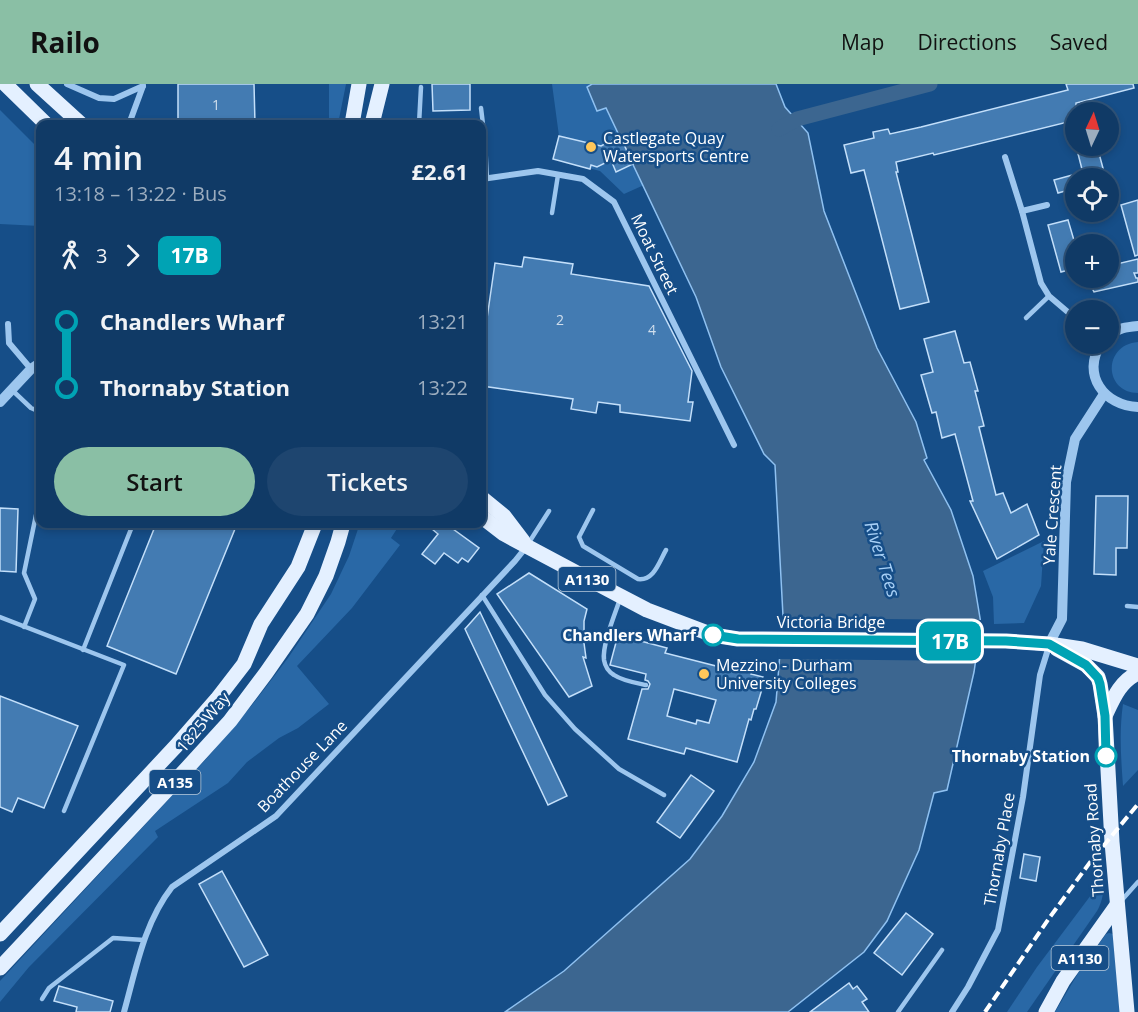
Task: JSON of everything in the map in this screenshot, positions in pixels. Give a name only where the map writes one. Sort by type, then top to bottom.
[{"type":"main road","points":[[5,84],[42,120]]},
{"type":"main road","points":[[38,84],[77,120]]},
{"type":"main road","points":[[352,120],[359,84]]},
{"type":"main road","points":[[373,120],[382,84]]},
{"type":"main road","name":"A1130","points":[[486,501],[504,516],[527,546]]},
{"type":"main road","name":"A1130","points":[[486,520],[504,534],[621,597]]},
{"type":"main road","name":"1825 Way","points":[[0,934],[177,746],[217,699],[244,664],[261,624],[298,567],[313,528]]},
{"type":"main road","name":"1825 Way","points":[[0,968],[230,721],[307,614],[326,576],[342,528]]},
{"type":"main road","name":"Victoria Bridge","points":[[621,597],[647,610],[713,635],[738,639],[1006,641],[1049,644]]},
{"type":"main road","name":"A1130","points":[[1049,644],[1082,649],[1138,666]]},
{"type":"main road","name":"A1130","points":[[1049,644],[1086,665],[1098,678],[1105,716]]},
{"type":"main road","points":[[1105,716],[1123,683],[1130,676],[1138,673]]},
{"type":"main road","name":"Thornaby Road","points":[[1046,1012],[1063,981],[1117,905],[1105,716]]},
{"type":"main road","name":"A1130","points":[[1117,905],[1127,1012]]},
{"type":"street","points":[[67,84],[81,87],[99,98],[114,99],[144,85]]},
{"type":"street","points":[[131,120],[144,85]]},
{"type":"street","points":[[1005,157],[1041,283],[1049,296],[1065,310]]},
{"type":"street","name":"Moat Street","points":[[486,179],[538,171],[583,179],[614,202],[734,445]]},
{"type":"street","points":[[1022,211],[1047,205]]},
{"type":"street","points":[[0,402],[36,366],[9,343],[8,324]]},
{"type":"street","points":[[1119,329],[1138,326]]},
{"type":"street","points":[[1096,354],[1094,372],[1104,393],[1113,401],[1125,406],[1138,407]]},
{"type":"street","name":"Yale Crescent","points":[[1049,644],[1062,618],[1066,482],[1075,439],[1104,393]]},
{"type":"street","name":"Boathouse Lane","points":[[124,1012],[144,940],[154,915],[172,887],[276,816],[527,546]]},
{"type":"street","name":"Thornaby Place","points":[[952,1012],[998,930],[1023,797],[1040,675],[1049,644]]},
{"type":"lane","points":[[419,120],[422,87]]},
{"type":"lane","points":[[481,108],[482,120]]},
{"type":"lane","points":[[552,213],[558,175]]},
{"type":"lane","points":[[1026,318],[1049,296]]},
{"type":"lane","points":[[12,390],[36,410]]},
{"type":"lane","points":[[593,510],[579,537],[583,546],[638,579],[648,578],[653,574],[666,550]]},
{"type":"lane","points":[[527,546],[549,511]]},
{"type":"lane","points":[[24,627],[35,599],[24,573],[36,515]]},
{"type":"lane","points":[[83,650],[131,528]]},
{"type":"lane","points":[[482,595],[545,695],[575,729],[619,769],[664,795]]},
{"type":"lane","points":[[621,597],[608,637],[604,662],[606,668],[615,676],[646,685]]},
{"type":"lane","points":[[1126,606],[1138,608]]},
{"type":"lane","points":[[0,617],[124,665],[64,811]]},
{"type":"lane","points":[[1117,905],[1138,882]]},
{"type":"lane","points":[[42,999],[49,988],[113,938],[144,940]]},
{"type":"lane","points":[[898,1012],[942,950]]},
{"type":"shaded area","points":[[329,84],[346,84],[339,120],[329,120]]},
{"type":"shaded area","name":"Castlegate Quay Watersports Centre","points":[[552,84],[597,84],[644,185],[624,194],[600,171],[553,159],[559,136]]},
{"type":"shaded area","points":[[0,110],[36,146],[36,226],[0,224]]},
{"type":"shaded area","points":[[1138,342],[1138,393],[1127,391],[1114,378],[1113,359],[1126,345]]},
{"type":"shaded area","points":[[358,528],[397,528],[391,538],[400,545],[352,608],[297,666],[329,704],[247,762],[228,783],[155,831],[158,837],[29,967],[0,1002],[0,981],[207,758],[252,705],[288,658],[331,594],[349,556]]},
{"type":"shaded area","points":[[1044,541],[1041,586],[1024,623],[994,624],[993,597],[983,571]]},
{"type":"shaded area","points":[[1123,704],[1138,710],[1138,770],[1123,786],[1121,735]]},
{"type":"shaded area","points":[[1103,879],[1103,895],[1097,911],[1027,1012],[1007,1012],[1037,967]]},
{"type":"shaded area","points":[[1109,933],[1113,934],[1120,1012],[1055,1012],[1080,970]]},
{"type":"water","name":"River Tees","points":[[592,84],[776,84],[785,107],[808,133],[824,211],[877,348],[916,422],[927,458],[924,460],[951,510],[973,576],[981,624],[974,672],[947,790],[934,793],[919,850],[887,921],[864,952],[788,1012],[505,1012],[564,971],[690,859],[722,816],[754,762],[776,702],[783,616],[775,465],[764,454],[721,367],[696,297],[606,108],[597,111],[587,87]]},
{"type":"pier","points":[[780,618],[983,620],[984,625],[979,661],[777,659]]},
{"type":"building","points":[[178,84],[254,84],[255,120],[178,120]]},
{"type":"building","points":[[432,84],[470,84],[470,110],[433,111]]},
{"type":"building","points":[[1066,84],[1133,84],[1134,88],[1080,102],[1065,102],[1065,123],[896,162],[898,172],[896,172],[929,302],[900,309],[864,170],[851,173],[844,145],[874,138],[873,132],[888,129],[890,134],[1068,90]]},
{"type":"building","points":[[559,136],[601,146],[620,136],[633,164],[616,172],[611,160],[597,167],[591,165],[590,169],[553,159]]},
{"type":"building","points":[[1079,156],[1100,156],[1103,168],[1082,168]]},
{"type":"building","points":[[1065,177],[1065,191],[1058,193],[1054,180]]},
{"type":"building","points":[[1138,200],[1138,255],[1135,256],[1121,205]]},
{"type":"building","points":[[1069,222],[1072,234],[1065,234],[1065,271],[1061,272],[1048,225]]},
{"type":"building","points":[[524,257],[573,264],[571,274],[649,286],[692,371],[688,402],[693,402],[690,421],[620,412],[620,405],[598,402],[596,413],[571,409],[573,399],[486,387],[486,325],[495,263],[522,267]]},
{"type":"building","points":[[1138,259],[1138,273],[1134,273],[1138,282],[1119,286],[1119,263]]},
{"type":"building","points":[[1092,288],[1112,288],[1094,292]]},
{"type":"building","points":[[955,331],[964,363],[970,362],[978,391],[975,391],[984,426],[979,427],[996,495],[1003,493],[1011,513],[1027,504],[1039,535],[997,559],[970,501],[973,501],[955,434],[942,438],[936,412],[932,413],[921,375],[933,372],[924,339]]},
{"type":"building","points":[[1096,496],[1128,496],[1127,548],[1116,548],[1116,575],[1094,574]]},
{"type":"building","points":[[0,508],[18,509],[16,572],[0,571]]},
{"type":"building","points":[[154,528],[235,528],[176,674],[107,646]]},
{"type":"building","points":[[431,528],[452,528],[479,548],[468,562],[462,558],[458,563],[444,553],[435,564],[422,554],[438,534]]},
{"type":"building","points":[[529,573],[587,609],[584,621],[586,658],[583,657],[592,686],[569,697],[497,594]]},
{"type":"building","points":[[480,612],[567,796],[548,805],[465,629]]},
{"type":"building","points":[[618,635],[667,648],[665,653],[724,668],[725,664],[752,671],[751,674],[763,677],[756,709],[754,709],[751,720],[749,719],[737,762],[686,748],[684,754],[628,739],[642,689],[648,689],[650,684],[645,680],[646,674],[610,665]],"holes":[[[674,689],[716,700],[709,723],[697,720],[696,724],[667,716]]]},
{"type":"building","points":[[0,696],[78,726],[44,808],[18,798],[12,812],[0,807]]},
{"type":"building","points":[[691,775],[714,791],[680,838],[657,822]]},
{"type":"building","points":[[1024,854],[1040,857],[1036,881],[1020,878]]},
{"type":"building","points":[[222,871],[268,955],[244,967],[199,884]]},
{"type":"building","points":[[906,913],[933,934],[902,975],[874,953]]},
{"type":"building","points":[[849,983],[853,989],[857,986],[867,999],[862,1002],[869,1012],[810,1012]]},
{"type":"building","points":[[59,986],[113,1001],[110,1012],[76,1012],[77,1007],[54,1001]]},
{"type":"waterway","points":[[779,129],[797,119],[930,84]]},
{"type":"railway","points":[[985,1012],[1091,861],[1138,804]]},
{"type":"bus line","name":"17B","points":[[713,635],[738,639],[1006,641],[1049,644],[1086,665],[1098,678],[1105,716],[1106,756]]},
{"type":"place","name":"Castlegate Quay Watersports Centre","points":[[591,147]]},
{"type":"place","name":"Chandlers Wharf","points":[[713,635]]},
{"type":"place","name":"Mezzino - Durham University Colleges","points":[[704,674]]},
{"type":"place","name":"Thornaby Station","points":[[1106,756]]}]
